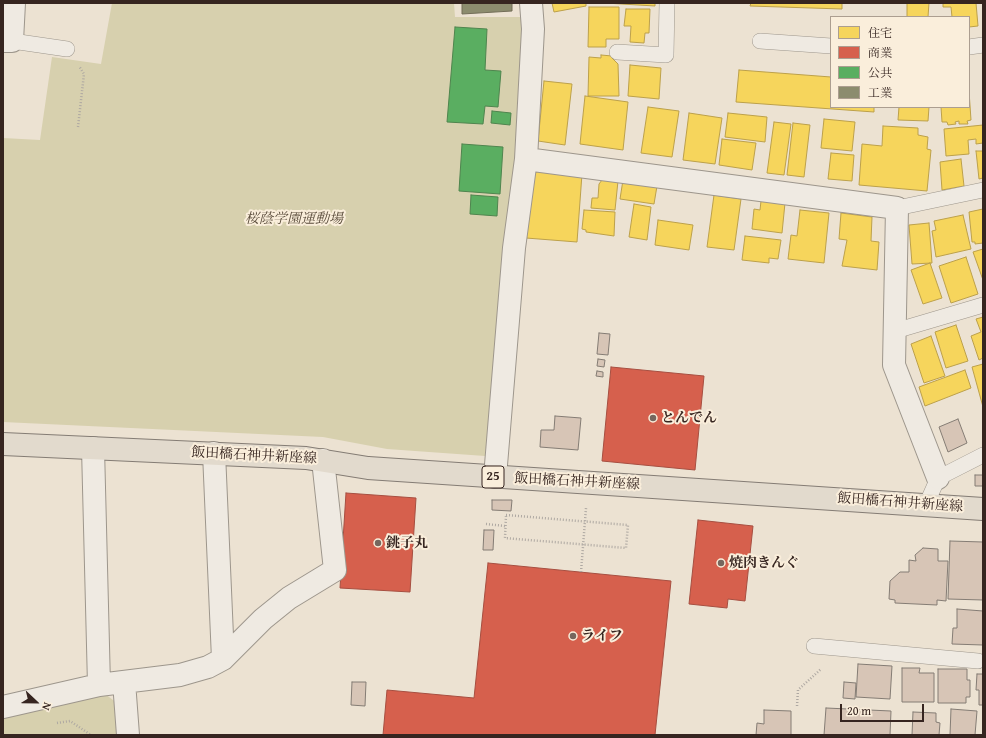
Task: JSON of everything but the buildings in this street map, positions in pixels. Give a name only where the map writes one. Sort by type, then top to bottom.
[{"type":"main road","name":"飯田橋石神井新座線","points":[[3,444],[214,453],[324,460],[368,468],[983,509]]},
{"type":"street","points":[[7,41],[14,3]]},
{"type":"street","points":[[495,477],[514,248],[526,159],[533,29],[531,3]]},
{"type":"street","points":[[526,159],[897,208],[894,365],[938,478]]},
{"type":"street","points":[[93,448],[99,685]]},
{"type":"street","points":[[214,453],[223,660]]},
{"type":"street","points":[[3,707],[99,685],[180,675],[208,667],[223,660],[263,619],[284,602],[335,570],[324,460]]},
{"type":"street","points":[[124,682],[128,735]]},
{"type":"lane","points":[[617,52],[666,55],[667,3]]},
{"type":"lane","points":[[7,41],[68,49]]},
{"type":"lane","points":[[760,41],[830,46]]},
{"type":"lane","points":[[970,47],[983,45]]},
{"type":"lane","points":[[897,208],[983,190]]},
{"type":"lane","points":[[895,331],[983,305]]},
{"type":"lane","points":[[926,505],[938,478],[983,455]]},
{"type":"lane","points":[[814,646],[978,661]]},
{"type":"path","points":[[68,49],[84,74],[78,127]]},
{"type":"path","points":[[581,572],[587,501]]},
{"type":"path","points":[[506,515],[628,524],[626,548],[505,538],[505,526],[506,515]]},
{"type":"path","points":[[486,524],[505,526]]},
{"type":"path","points":[[797,706],[798,690],[823,668]]},
{"type":"path","points":[[55,723],[70,721],[91,735]]},
{"type":"green space","name":"桜蔭学園運動場","points":[[112,3],[454,3],[455,17],[524,17],[519,160],[485,456],[387,449],[323,437],[3,422],[3,138],[40,140],[52,57],[101,64]]},
{"type":"green space","points":[[104,693],[118,704],[120,735],[3,735],[3,716]]},
{"type":"place","name":"とんでん","points":[[653,418]]},
{"type":"place","name":"銚子丸","points":[[378,543]]},
{"type":"place","name":"焼肉きんぐ","points":[[721,563]]},
{"type":"place","name":"ライフ","points":[[573,636]]}]
